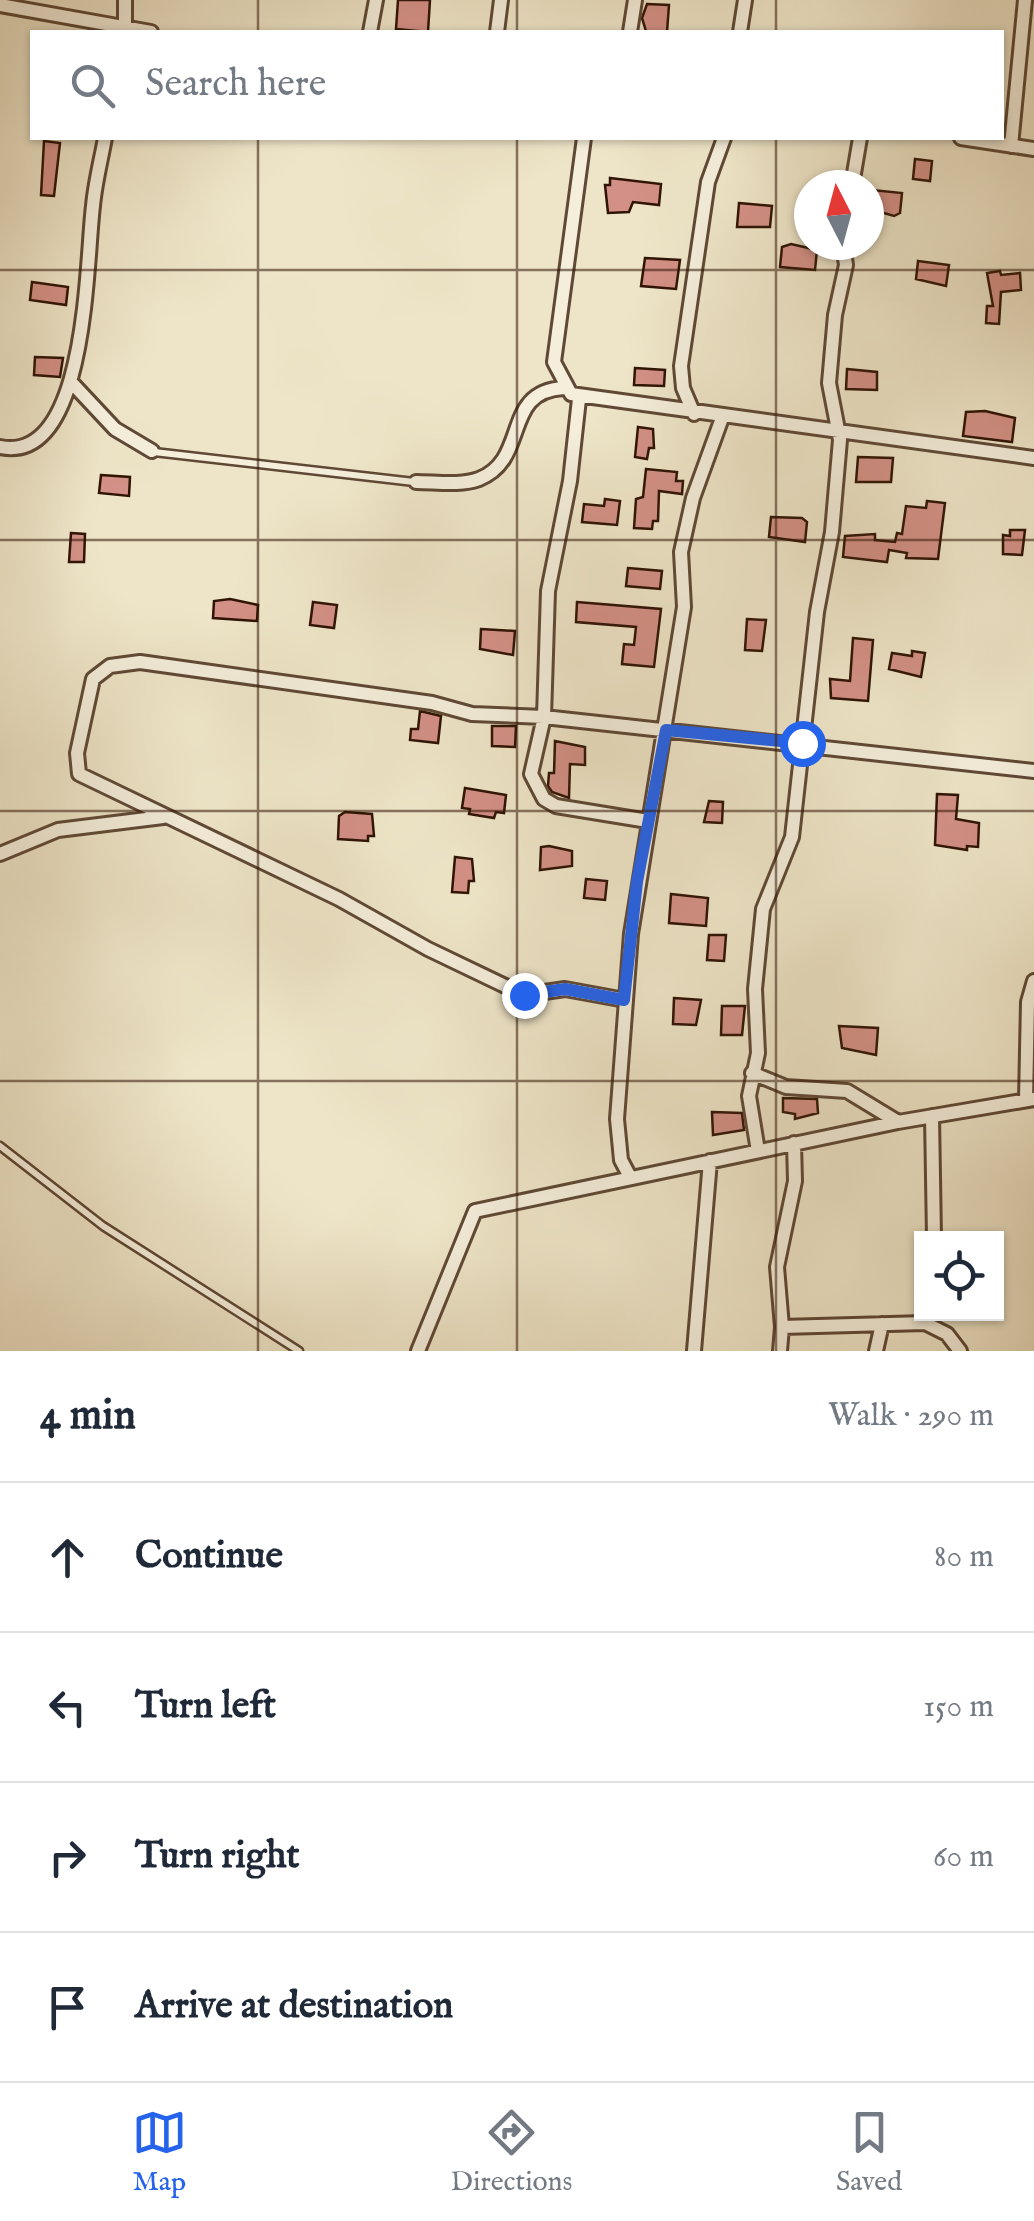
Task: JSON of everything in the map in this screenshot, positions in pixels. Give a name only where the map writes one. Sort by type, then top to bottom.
[{"type":"street","points":[[125,0],[125,30]]},
{"type":"street","points":[[370,30],[376,0]]},
{"type":"street","points":[[497,30],[501,0]]},
{"type":"street","points":[[630,30],[635,0]]},
{"type":"street","points":[[740,30],[745,0]]},
{"type":"street","points":[[1011,146],[1025,0]]},
{"type":"street","points":[[0,5],[116,30]]},
{"type":"street","points":[[0,447],[32,446],[44,435],[71,382],[88,290],[92,205],[105,140]]},
{"type":"street","points":[[584,140],[554,362],[564,388],[579,399],[1034,458]]},
{"type":"street","points":[[694,414],[681,366],[708,182],[723,140]]},
{"type":"street","points":[[855,170],[860,140]]},
{"type":"street","points":[[974,140],[1034,148]]},
{"type":"street","points":[[758,1151],[749,1096],[758,1052],[755,989],[763,910],[792,837],[832,532],[840,432],[828,383],[834,315],[845,260]]},
{"type":"street","points":[[71,382],[115,429],[152,452]]},
{"type":"street","points":[[416,482],[466,482],[489,474],[505,456],[529,400],[542,390],[564,388]]},
{"type":"street","points":[[579,399],[570,481],[548,591],[544,717],[531,774],[544,798],[572,810],[648,821]]},
{"type":"street","points":[[630,1178],[621,1160],[618,1120],[624,1000],[648,821],[684,607],[681,552],[693,498],[722,418]]},
{"type":"street","points":[[624,1000],[565,989],[524,995],[428,949],[339,899],[96,784],[77,769],[90,684],[110,666],[140,662],[432,703],[472,714],[544,717],[802,743],[1034,771]]},
{"type":"street","points":[[0,854],[58,830],[164,817]]},
{"type":"street","points":[[418,1351],[475,1211],[898,1122],[1030,1100],[1028,1002],[1034,981]]},
{"type":"street","points":[[752,1072],[786,1088],[846,1092],[898,1122]]},
{"type":"street","points":[[932,1116],[934,1231]]},
{"type":"street","points":[[780,1351],[782,1326],[776,1268],[795,1180],[794,1143]]},
{"type":"street","points":[[694,1351],[710,1161]]},
{"type":"street","points":[[782,1326],[935,1321],[960,1351]]},
{"type":"street","points":[[876,1351],[882,1324]]},
{"type":"lane","points":[[152,452],[216,463],[416,482]]},
{"type":"lane","points":[[0,1146],[103,1226],[299,1351]]},
{"type":"building","points":[[398,0],[430,0],[428,30],[396,29]]},
{"type":"building","points":[[647,4],[669,5],[667,30],[646,30],[642,18]]},
{"type":"building","points":[[44,141],[60,143],[54,196],[41,195]]},
{"type":"building","points":[[915,159],[932,161],[930,181],[913,179]]},
{"type":"building","points":[[610,178],[661,184],[659,205],[633,202],[629,212],[608,213],[605,185],[610,185]]},
{"type":"building","points":[[884,191],[902,193],[900,213],[884,213]]},
{"type":"building","points":[[739,203],[772,206],[770,227],[737,227]]},
{"type":"building","points":[[794,245],[794,260],[816,260],[815,270],[780,267],[782,247]]},
{"type":"building","points":[[645,258],[680,260],[676,289],[641,286]]},
{"type":"building","points":[[918,261],[949,265],[946,286],[916,279]]},
{"type":"building","points":[[1000,271],[1001,275],[1020,273],[1021,290],[1001,292],[999,324],[986,323],[987,306],[993,306],[987,273]]},
{"type":"building","points":[[32,282],[68,287],[66,305],[30,300]]},
{"type":"building","points":[[35,357],[63,358],[60,377],[34,375]]},
{"type":"building","points":[[635,368],[665,370],[664,386],[634,385]]},
{"type":"building","points":[[847,369],[877,372],[877,390],[846,389]]},
{"type":"building","points":[[985,411],[1015,418],[1012,442],[963,436],[966,412]]},
{"type":"building","points":[[638,427],[653,429],[654,448],[649,448],[647,459],[635,457]]},
{"type":"building","points":[[858,457],[893,458],[891,482],[856,482]]},
{"type":"building","points":[[646,469],[677,472],[676,481],[683,481],[682,494],[659,491],[658,521],[653,521],[652,529],[634,528],[636,499],[643,497]]},
{"type":"building","points":[[101,475],[130,477],[129,496],[99,493]]},
{"type":"building","points":[[605,499],[620,501],[617,525],[582,522],[584,504],[604,506]]},
{"type":"building","points":[[927,501],[945,503],[938,559],[906,558],[907,553],[889,550],[887,562],[843,557],[845,536],[875,534],[875,540],[895,542],[897,533],[902,534],[906,506],[926,508]]},
{"type":"building","points":[[771,517],[802,518],[807,522],[805,542],[769,537]]},
{"type":"building","points":[[1010,530],[1025,530],[1022,555],[1003,554],[1003,535],[1010,536]]},
{"type":"building","points":[[71,533],[85,534],[84,562],[69,562]]},
{"type":"building","points":[[628,568],[662,571],[660,589],[626,586]]},
{"type":"building","points":[[230,599],[258,605],[257,621],[213,618],[214,601]]},
{"type":"building","points":[[313,602],[337,605],[334,628],[310,625]]},
{"type":"building","points":[[577,602],[661,609],[654,667],[622,664],[624,644],[634,645],[636,627],[576,622]]},
{"type":"building","points":[[747,619],[766,620],[762,651],[745,650]]},
{"type":"building","points":[[481,629],[515,631],[513,655],[480,649]]},
{"type":"building","points":[[853,638],[873,640],[868,701],[831,698],[830,679],[850,681]]},
{"type":"building","points":[[912,651],[925,653],[921,677],[889,669],[892,653],[912,656]]},
{"type":"building","points":[[420,711],[441,716],[438,743],[410,740],[411,729],[418,729]]},
{"type":"building","points":[[492,726],[516,726],[515,747],[492,746]]},
{"type":"building","points":[[555,741],[585,747],[585,765],[570,764],[569,798],[552,792],[548,786],[549,773],[554,773]]},
{"type":"building","points":[[465,788],[506,795],[504,813],[496,812],[494,818],[469,814],[470,809],[462,808]]},
{"type":"building","points":[[937,794],[958,795],[956,819],[979,823],[978,847],[967,846],[967,850],[935,845]]},
{"type":"building","points":[[709,801],[723,802],[722,823],[704,822]]},
{"type":"building","points":[[345,812],[372,814],[374,836],[368,836],[368,841],[338,839],[339,816]]},
{"type":"building","points":[[541,847],[572,851],[572,866],[540,870]]},
{"type":"building","points":[[455,857],[472,859],[474,881],[469,881],[468,893],[452,892]]},
{"type":"building","points":[[586,879],[607,881],[605,900],[584,898]]},
{"type":"building","points":[[671,894],[708,898],[706,926],[669,923]]},
{"type":"building","points":[[709,935],[726,935],[724,961],[707,960]]},
{"type":"building","points":[[674,998],[701,1000],[696,1025],[673,1024]]},
{"type":"building","points":[[722,1006],[745,1006],[742,1035],[721,1035]]},
{"type":"building","points":[[839,1026],[878,1028],[876,1055],[842,1048]]},
{"type":"building","points":[[783,1098],[817,1099],[818,1113],[795,1119],[795,1114],[783,1112]]},
{"type":"building","points":[[712,1112],[742,1113],[744,1130],[713,1135]]},
{"type":"route","points":[[524,995],[565,989],[624,1000],[637,882],[666,730],[802,743]]}]
